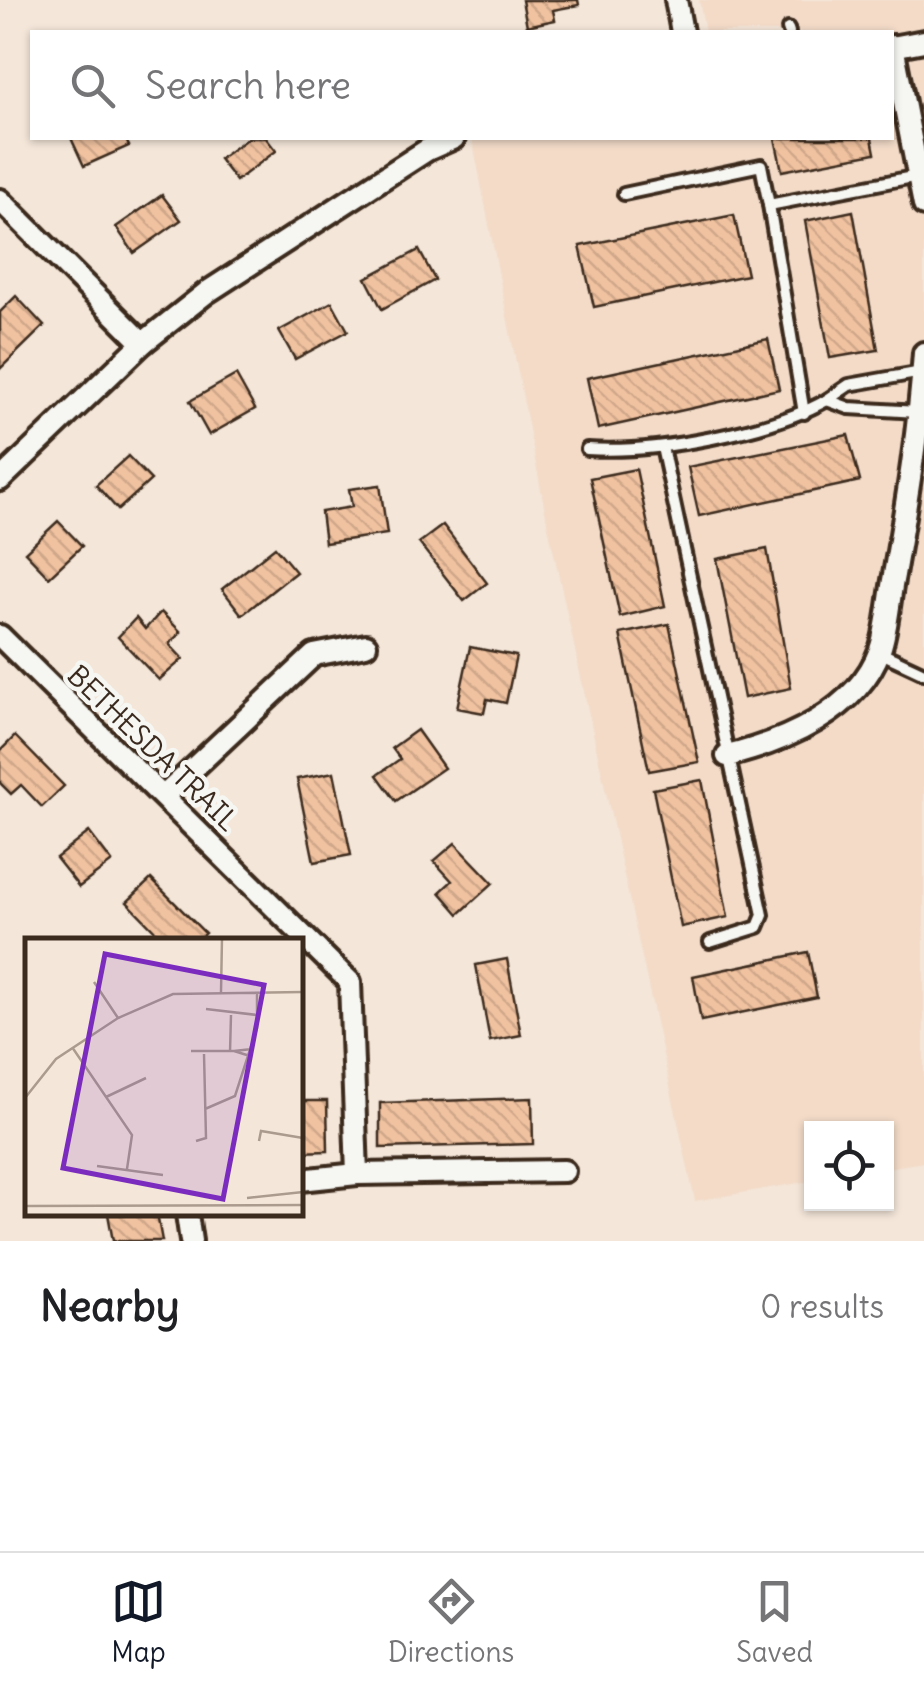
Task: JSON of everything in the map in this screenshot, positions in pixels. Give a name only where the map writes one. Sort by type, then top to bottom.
[{"type":"street","points":[[676,0],[682,30]]},
{"type":"street","points":[[894,46],[924,40]]},
{"type":"street","points":[[894,56],[924,206]]},
{"type":"street","points":[[0,480],[144,343],[206,294],[427,150],[450,140]]},
{"type":"street","points":[[0,200],[144,343]]},
{"type":"street","points":[[727,756],[776,744],[811,724],[845,700],[879,652],[920,412],[924,353]]},
{"type":"street","name":"BETHESDA TRAIL","points":[[0,636],[350,982],[357,1174]]},
{"type":"street","points":[[164,796],[314,655],[366,645]]},
{"type":"street","points":[[302,1180],[357,1174],[564,1172]]},
{"type":"street","points":[[187,1216],[191,1241]]},
{"type":"lane","points":[[624,194],[760,165],[770,204],[804,414]]},
{"type":"lane","points":[[770,204],[918,176]]},
{"type":"lane","points":[[587,450],[662,447],[804,414],[849,385],[923,377]]},
{"type":"lane","points":[[827,400],[850,408],[920,412]]},
{"type":"lane","points":[[662,447],[763,916],[758,927],[742,935],[710,942]]},
{"type":"lane","points":[[879,652],[924,673]]},
{"type":"shaded area","points":[[699,0],[924,0],[924,1162],[894,1167],[894,1121],[804,1121],[804,1182],[695,1201],[549,531],[472,140],[894,140],[894,30],[705,30]]},
{"type":"building","points":[[522,0],[578,0],[579,5],[553,10],[555,20],[527,26]]},
{"type":"building","points":[[72,140],[126,140],[129,146],[84,166]]},
{"type":"building","points":[[245,140],[268,140],[276,151],[236,181],[219,159]]},
{"type":"building","points":[[775,140],[872,140],[875,153],[782,171]]},
{"type":"building","points":[[162,195],[181,220],[134,253],[116,227]]},
{"type":"building","points":[[853,211],[878,350],[830,358],[805,221]]},
{"type":"building","points":[[734,215],[747,275],[594,307],[580,246]]},
{"type":"building","points":[[419,250],[435,280],[382,309],[366,278]]},
{"type":"building","points":[[16,296],[44,326],[0,369],[0,312]]},
{"type":"building","points":[[332,302],[348,331],[295,359],[279,331]]},
{"type":"building","points":[[768,339],[779,389],[598,429],[587,378]]},
{"type":"building","points":[[236,375],[255,409],[209,435],[190,401]]},
{"type":"building","points":[[848,435],[860,481],[699,516],[688,467]]},
{"type":"building","points":[[128,456],[151,480],[118,510],[96,485]]},
{"type":"building","points":[[636,469],[665,606],[620,617],[590,478]]},
{"type":"building","points":[[380,485],[387,534],[325,543],[321,512],[352,507],[349,489]]},
{"type":"building","points":[[58,521],[82,546],[49,577],[25,552]]},
{"type":"building","points":[[443,525],[487,583],[464,601],[419,543]]},
{"type":"building","points":[[275,547],[296,572],[242,615],[222,589]]},
{"type":"building","points":[[767,549],[791,688],[744,698],[717,559]]},
{"type":"building","points":[[161,612],[181,632],[169,644],[183,659],[159,680],[118,637],[136,618],[145,629]]},
{"type":"building","points":[[669,624],[699,762],[649,771],[620,634]]},
{"type":"building","points":[[470,647],[516,656],[506,703],[487,699],[484,713],[457,708]]},
{"type":"building","points":[[417,730],[444,768],[396,801],[377,775],[400,759],[392,748]]},
{"type":"building","points":[[15,736],[64,786],[42,807],[21,785],[11,794],[0,783],[0,751]]},
{"type":"building","points":[[334,772],[351,855],[314,862],[297,779]]},
{"type":"building","points":[[702,780],[728,917],[681,927],[653,789]]},
{"type":"building","points":[[89,832],[112,862],[79,887],[56,858]]},
{"type":"building","points":[[455,843],[493,883],[459,914],[440,892],[452,881],[434,861]]},
{"type":"building","points":[[151,879],[205,933],[200,938],[162,938],[127,902]]},
{"type":"building","points":[[808,952],[817,997],[701,1021],[693,976]]},
{"type":"building","points":[[507,959],[521,1035],[490,1041],[476,965]]},
{"type":"building","points":[[532,1098],[533,1144],[380,1148],[380,1103]]},
{"type":"building","points":[[302,1101],[327,1101],[328,1151],[302,1152]]},
{"type":"building","points":[[108,1216],[157,1216],[162,1241],[113,1241]]}]
